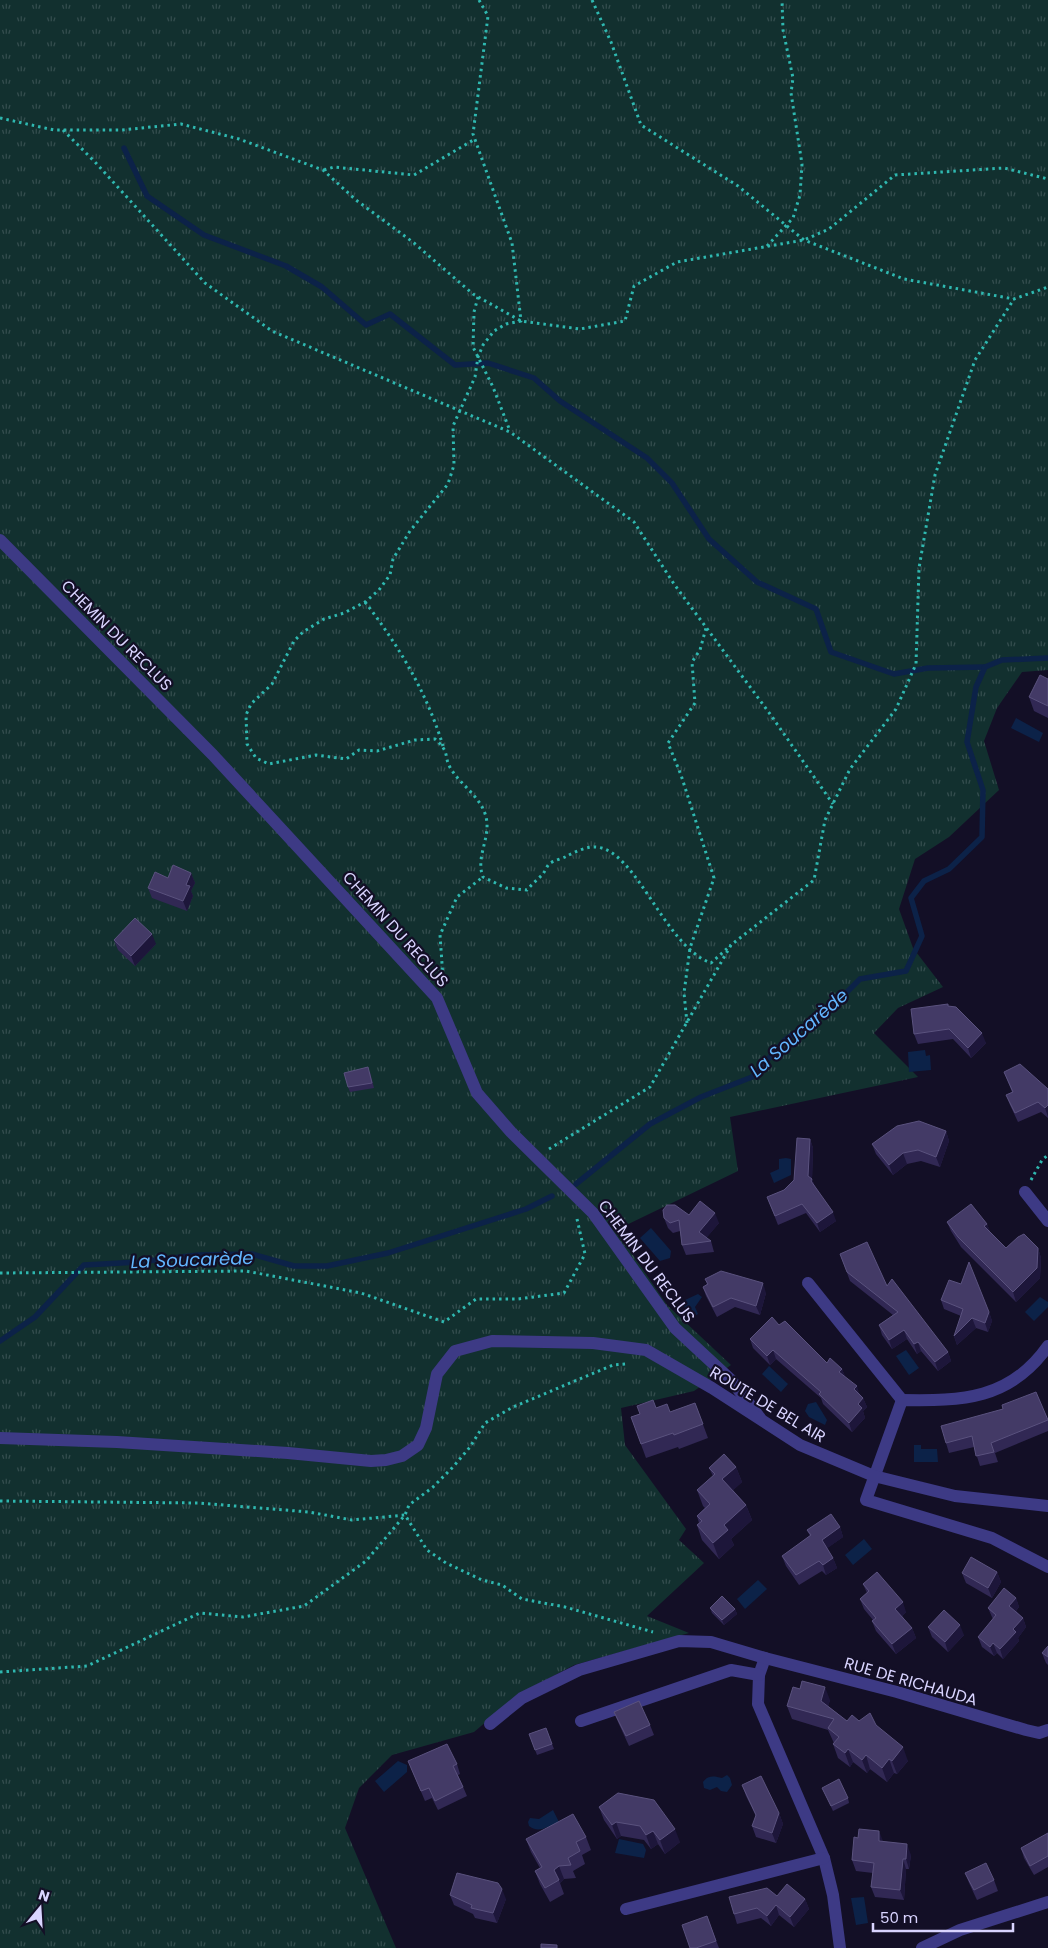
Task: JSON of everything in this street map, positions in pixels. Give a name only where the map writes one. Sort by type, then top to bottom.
[{"type":"street","name":"CHEMIN DU RECLUS","points":[[0,540],[213,755],[437,998],[477,1093],[536,1157],[593,1214],[675,1328],[732,1380],[760,1418]]},
{"type":"street","points":[[1025,1192],[1048,1221]]},
{"type":"street","points":[[808,1283],[902,1400]]},
{"type":"street","name":"ROUTE DE BEL AIR","points":[[0,1438],[117,1442],[288,1453],[371,1461],[386,1460],[402,1456],[418,1445],[426,1428],[437,1374],[455,1351],[492,1341],[594,1343],[646,1350],[760,1418],[800,1445],[874,1476],[955,1496],[1048,1506]]},
{"type":"street","points":[[902,1400],[951,1401],[979,1396],[1006,1386],[1028,1369],[1048,1346]]},
{"type":"street","points":[[902,1400],[866,1500],[992,1538],[1048,1566]]},
{"type":"street","name":"RUE DE RICHAUDA","points":[[490,1724],[522,1698],[579,1670],[679,1641],[711,1642],[897,1692],[1026,1730],[1039,1733],[1048,1730]]},
{"type":"street","points":[[765,1658],[759,1675],[758,1704],[824,1858],[833,1895],[840,1948]]},
{"type":"street","points":[[581,1721],[731,1670],[759,1675]]},
{"type":"street","points":[[626,1909],[824,1858]]},
{"type":"street","points":[[922,1948],[960,1930],[1048,1902]]},
{"type":"path","points":[[479,0],[488,16],[473,134],[512,243],[521,321]]},
{"type":"path","points":[[592,0],[611,42],[641,125],[738,186],[804,240],[904,279],[1014,299],[1048,287]]},
{"type":"path","points":[[766,247],[788,226],[793,218],[800,195],[802,164],[791,93],[794,78],[790,53],[783,30],[782,0]]},
{"type":"path","points":[[0,118],[63,130],[122,130],[181,124],[239,138],[323,170],[356,200],[414,242],[478,297],[521,321]]},
{"type":"path","points":[[63,130],[95,162],[204,283],[272,331],[510,432],[634,522],[674,584],[770,714],[832,804]]},
{"type":"path","points":[[323,170],[334,167],[414,175],[475,139]]},
{"type":"path","points":[[444,747],[435,739],[415,740],[377,751],[359,750],[346,759],[316,755],[269,764],[256,758],[247,744],[246,715],[272,684],[294,641],[314,624],[365,602],[379,590],[390,575],[393,558],[410,531],[448,484],[454,465],[453,426],[475,376],[478,357],[483,345],[494,331],[506,324],[521,321],[580,329],[625,321],[634,286],[677,262],[804,240],[829,229],[856,210],[895,175],[1004,168],[1048,179]]},
{"type":"path","points":[[478,297],[474,312],[473,348],[493,387],[510,432]]},
{"type":"path","points":[[365,602],[390,634],[432,710],[450,767],[476,797],[483,810],[487,823],[480,869],[483,877],[506,888],[526,890],[543,874],[549,864],[574,853],[595,847],[607,850],[624,863],[662,918],[690,951],[701,960],[711,963],[814,880],[825,820],[832,804],[850,770],[896,709],[916,664],[919,568],[935,475],[976,360],[1014,299]]},
{"type":"path","points":[[687,1024],[684,993],[690,951],[714,878],[681,775],[668,743],[695,703],[692,662],[700,650],[706,628]]},
{"type":"path","points":[[437,998],[443,978],[440,935],[457,897],[483,877]]},
{"type":"path","points":[[536,1157],[650,1087],[731,945]]},
{"type":"path","points":[[1025,1192],[1042,1160],[1048,1155]]},
{"type":"path","points":[[0,1273],[246,1271],[361,1293],[444,1322],[476,1299],[518,1299],[564,1293],[585,1254],[571,1192]]},
{"type":"path","points":[[0,1672],[88,1666],[200,1613],[243,1617],[304,1606],[366,1561],[405,1515],[409,1505],[434,1487],[453,1467],[470,1447],[485,1424],[513,1407],[613,1365],[630,1364]]},
{"type":"path","points":[[0,1501],[198,1503],[309,1512],[352,1520],[405,1515]]},
{"type":"path","points":[[405,1515],[427,1550],[446,1563],[482,1580],[502,1585],[522,1599],[613,1619],[679,1641]]},
{"type":"green space","points":[[0,0],[1048,0],[1048,670],[1022,672],[997,708],[984,741],[999,790],[949,837],[915,859],[899,909],[913,948],[943,987],[898,1008],[874,1033],[918,1077],[730,1117],[738,1171],[616,1230],[667,1305],[731,1365],[694,1391],[621,1408],[625,1445],[686,1529],[679,1540],[704,1563],[647,1616],[689,1633],[574,1665],[519,1694],[474,1732],[392,1755],[359,1788],[345,1828],[396,1948],[0,1948]]},
{"type":"water","points":[[1016,718],[1043,733],[1039,742],[1011,728]]},
{"type":"water","points":[[925,1050],[926,1056],[930,1055],[931,1070],[909,1072],[908,1052]]},
{"type":"water","points":[[779,1159],[791,1159],[791,1175],[774,1183],[770,1173],[779,1169]]},
{"type":"water","points":[[651,1228],[671,1251],[670,1258],[660,1261],[640,1238]]},
{"type":"water","points":[[698,1294],[702,1297],[695,1307],[698,1314],[692,1318],[683,1305],[685,1300]]},
{"type":"water","points":[[1040,1297],[1048,1302],[1048,1307],[1034,1321],[1025,1312]]},
{"type":"water","points":[[906,1350],[919,1368],[909,1375],[896,1356]]},
{"type":"water","points":[[769,1366],[788,1384],[781,1392],[762,1374]]},
{"type":"water","points":[[816,1402],[827,1420],[825,1425],[809,1417],[805,1411],[808,1404]]},
{"type":"water","points":[[914,1445],[921,1445],[921,1449],[937,1449],[938,1462],[914,1462]]},
{"type":"water","points":[[864,1539],[872,1549],[853,1565],[845,1555]]},
{"type":"water","points":[[758,1580],[767,1589],[745,1609],[737,1599]]},
{"type":"water","points":[[398,1761],[407,1765],[407,1772],[384,1792],[375,1781]]},
{"type":"water","points":[[727,1775],[732,1785],[727,1792],[721,1791],[717,1787],[710,1790],[704,1788],[703,1782],[707,1778],[722,1778]]},
{"type":"water","points":[[553,1810],[559,1822],[556,1825],[539,1829],[529,1826],[530,1818],[539,1819]]},
{"type":"water","points":[[619,1839],[643,1844],[646,1850],[644,1858],[615,1853]]},
{"type":"water","points":[[864,1897],[868,1923],[856,1925],[851,1898]]},
{"type":"building","points":[[1040,675],[1048,679],[1048,706],[1029,697]]},
{"type":"building","points":[[173,865],[191,873],[186,885],[190,886],[183,901],[148,888],[155,872],[168,878]]},
{"type":"building","points":[[135,918],[152,934],[131,956],[114,940]]},
{"type":"building","points":[[948,1004],[948,1006],[956,1007],[982,1033],[968,1048],[949,1029],[914,1034],[911,1009]]},
{"type":"building","points":[[1020,1064],[1048,1089],[1048,1105],[1045,1108],[1038,1102],[1015,1113],[1006,1095],[1013,1092],[1004,1072]]},
{"type":"building","points":[[368,1067],[372,1083],[348,1087],[344,1073]]},
{"type":"building","points":[[919,1121],[946,1131],[936,1157],[918,1150],[903,1153],[889,1165],[872,1144],[897,1126]]},
{"type":"building","points":[[797,1138],[810,1139],[808,1176],[812,1179],[811,1181],[833,1212],[817,1223],[802,1204],[775,1216],[767,1197],[784,1190],[794,1180]]},
{"type":"building","points":[[700,1201],[715,1213],[699,1232],[711,1241],[682,1245],[679,1220],[670,1223],[664,1218],[663,1210],[667,1205],[675,1205],[689,1215]]},
{"type":"building","points":[[971,1204],[987,1224],[984,1226],[1006,1248],[1024,1234],[1038,1248],[1037,1268],[1013,1292],[958,1237],[947,1222]]},
{"type":"building","points":[[867,1242],[887,1286],[892,1279],[948,1352],[935,1362],[918,1342],[914,1344],[904,1330],[889,1340],[879,1325],[898,1312],[847,1272],[840,1254]]},
{"type":"building","points":[[969,1262],[989,1312],[985,1323],[972,1318],[954,1336],[963,1309],[941,1300],[949,1280],[961,1284]]},
{"type":"building","points":[[721,1271],[763,1283],[756,1306],[731,1298],[713,1307],[703,1287],[708,1284],[705,1279]]},
{"type":"building","points":[[772,1317],[779,1325],[785,1321],[827,1363],[830,1358],[842,1369],[839,1372],[857,1386],[854,1389],[863,1398],[858,1404],[862,1408],[849,1423],[819,1394],[821,1392],[773,1350],[767,1356],[750,1339]]},
{"type":"building","points":[[1036,1392],[1048,1420],[991,1443],[994,1452],[976,1456],[972,1436],[946,1443],[941,1426],[1003,1409],[1002,1405]]},
{"type":"building","points":[[653,1400],[656,1408],[667,1404],[670,1412],[695,1403],[703,1424],[674,1435],[673,1433],[641,1444],[631,1417],[640,1414],[637,1406]]},
{"type":"building","points":[[724,1454],[736,1467],[722,1479],[746,1505],[724,1525],[728,1530],[713,1543],[697,1525],[702,1521],[697,1516],[710,1504],[697,1490],[715,1474],[709,1468]]},
{"type":"building","points":[[831,1514],[840,1527],[822,1540],[833,1558],[823,1565],[819,1561],[796,1575],[782,1556],[811,1535],[807,1530]]},
{"type":"building","points":[[971,1557],[997,1572],[988,1588],[962,1573]]},
{"type":"building","points":[[877,1572],[903,1602],[895,1609],[912,1628],[892,1644],[872,1621],[876,1618],[860,1599],[869,1591],[863,1584]]},
{"type":"building","points":[[1004,1588],[1016,1598],[1009,1606],[1023,1618],[1013,1629],[1016,1632],[1000,1649],[993,1643],[990,1647],[978,1637],[996,1615],[988,1608]]},
{"type":"building","points":[[722,1596],[735,1609],[722,1620],[710,1608]]},
{"type":"building","points":[[944,1610],[960,1625],[945,1642],[928,1627]]},
{"type":"building","points":[[1048,1646],[1048,1657],[1042,1653]]},
{"type":"building","points":[[802,1681],[825,1687],[821,1701],[847,1721],[852,1715],[859,1721],[870,1713],[876,1725],[903,1747],[892,1761],[889,1759],[882,1768],[866,1755],[862,1760],[848,1749],[845,1753],[833,1744],[839,1737],[828,1728],[834,1719],[787,1706],[793,1687],[800,1689]]},
{"type":"building","points":[[639,1701],[650,1725],[626,1736],[614,1712]]},
{"type":"building","points":[[546,1728],[552,1744],[535,1750],[529,1734]]},
{"type":"building","points":[[447,1744],[457,1764],[453,1766],[463,1787],[435,1801],[429,1788],[421,1791],[408,1761]]},
{"type":"building","points":[[761,1776],[779,1813],[772,1833],[752,1826],[756,1815],[742,1785]]},
{"type":"building","points":[[839,1779],[848,1798],[831,1806],[822,1788]]},
{"type":"building","points":[[618,1793],[654,1800],[675,1829],[660,1840],[653,1831],[646,1835],[640,1826],[616,1822],[612,1825],[599,1807]]},
{"type":"building","points":[[573,1814],[586,1837],[576,1842],[580,1851],[568,1858],[571,1865],[559,1866],[554,1870],[559,1880],[545,1888],[535,1871],[542,1867],[526,1839]]},
{"type":"building","points":[[859,1829],[879,1831],[879,1841],[907,1844],[906,1859],[903,1859],[900,1890],[871,1887],[874,1863],[852,1860],[854,1837],[858,1838]]},
{"type":"building","points":[[1048,1833],[1048,1856],[1030,1866],[1021,1848]]},
{"type":"building","points":[[986,1863],[994,1880],[974,1890],[965,1873]]},
{"type":"building","points":[[457,1873],[498,1883],[502,1889],[493,1913],[471,1908],[472,1905],[450,1895]]},
{"type":"building","points":[[787,1884],[805,1899],[790,1917],[776,1905],[767,1916],[757,1908],[734,1914],[729,1897],[767,1888],[777,1896]]},
{"type":"building","points":[[707,1916],[716,1941],[696,1948],[690,1948],[682,1925]]},
{"type":"building","points":[[541,1944],[557,1945],[557,1948],[541,1948]]},
{"type":"waterway","points":[[124,148],[147,196],[204,235],[286,266],[322,287],[366,325],[390,314],[455,365],[488,363],[534,378],[560,401],[647,458],[672,483],[709,539],[757,582],[816,609],[831,652],[894,674],[928,668],[985,667]]},
{"type":"waterway","name":"La Soucarède","points":[[576,1184],[650,1124],[701,1097],[752,1077],[785,1040],[834,1005],[860,979],[906,971],[922,936],[911,898],[924,881],[949,869],[982,837],[983,790],[967,742],[976,687],[985,667],[1002,660],[1048,658]]},
{"type":"waterway","name":"La Soucarède","points":[[0,1341],[35,1317],[84,1265],[139,1262],[198,1255],[252,1254],[294,1266],[327,1266],[388,1253],[526,1209],[552,1196]]}]
